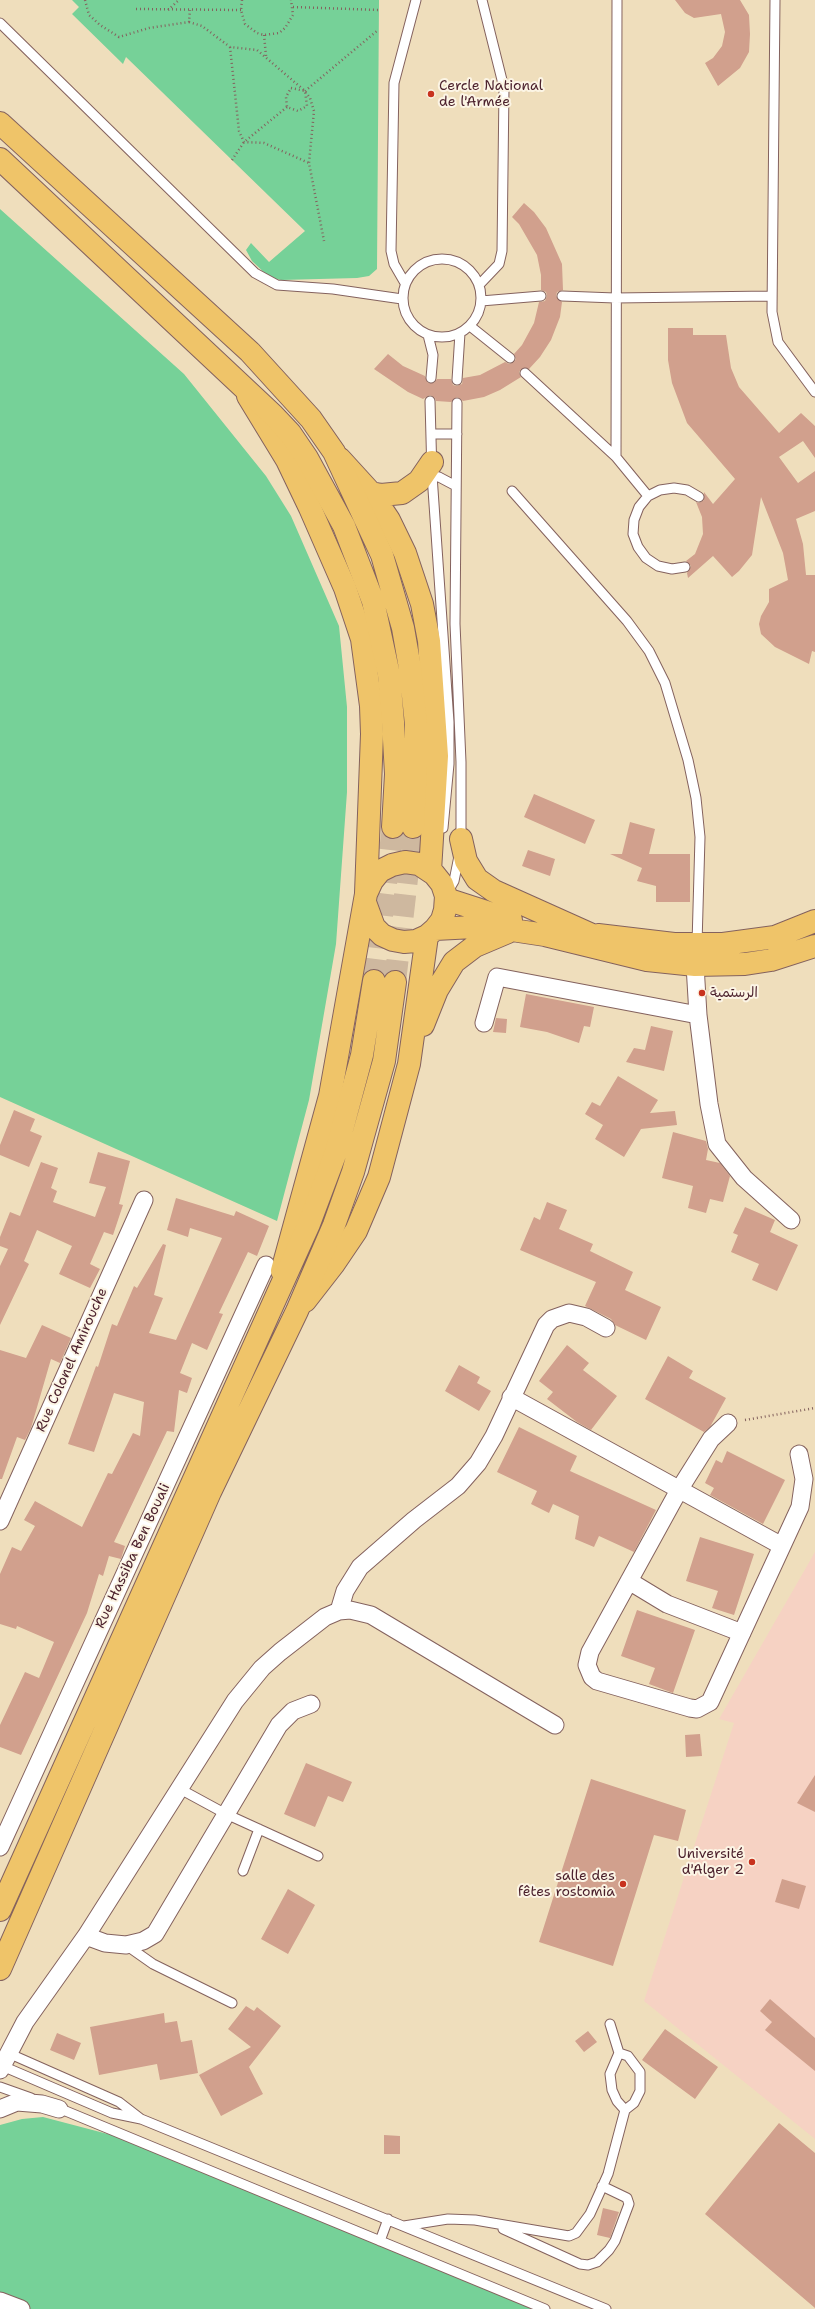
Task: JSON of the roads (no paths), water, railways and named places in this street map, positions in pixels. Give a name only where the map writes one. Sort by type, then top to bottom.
[{"type":"main road","points":[[0,123],[250,352],[311,419],[334,452],[371,493],[388,520],[405,553],[422,604],[429,641],[435,703],[437,756],[432,872]]},
{"type":"main road","points":[[0,159],[238,380],[290,433],[307,458],[344,526],[359,561],[373,601],[389,675],[396,774],[403,827],[416,766],[416,724],[410,668],[402,628],[382,555],[334,452]]},
{"type":"main road","points":[[238,380],[287,460],[345,588],[362,639],[371,706],[372,749],[366,900],[374,927],[388,938],[404,942],[416,941],[431,933],[474,927],[512,930],[546,935],[647,960],[695,966],[745,964],[771,960],[798,953],[815,946]]},
{"type":"main road","points":[[371,493],[382,495],[402,493],[411,488],[429,471]]},
{"type":"main road","points":[[461,839],[466,861],[477,880],[494,891],[592,935]]},
{"type":"main road","points":[[276,1294],[291,1231],[309,1177],[330,1096],[366,900],[372,882],[380,871],[392,865],[412,863],[432,872],[442,884],[446,897],[442,920],[431,933],[409,1064],[379,1177],[356,1231],[333,1265],[297,1311]]},
{"type":"main road","points":[[446,897],[496,916],[592,935],[650,942],[724,944],[775,937],[815,921]]},
{"type":"main road","points":[[409,1064],[437,990],[454,962],[475,946],[512,930]]},
{"type":"main road","points":[[0,1910],[276,1294],[309,1224],[336,1152],[362,1055],[385,982],[384,1061],[368,1123],[334,1225],[297,1311],[210,1492],[0,1969]]},
{"type":"street","points":[[695,966],[698,1015],[708,1104],[717,1144],[744,1178],[791,1220]]},
{"type":"street","points":[[484,1023],[497,977],[698,1015]]},
{"type":"street","name":"Rue Colonel Amirouche","points":[[0,1521],[144,1200]]},
{"type":"street","name":"Rue Hassiba Ben Bouali","points":[[0,1847],[266,1265]]},
{"type":"street","points":[[339,1611],[345,1591],[360,1567],[409,1525],[447,1496],[469,1475],[487,1450],[541,1332],[552,1319],[569,1313],[577,1314],[606,1328]]},
{"type":"street","points":[[511,1397],[782,1546]]},
{"type":"street","points":[[728,1423],[711,1439],[679,1490],[588,1658],[589,1671],[597,1681],[690,1708],[704,1707],[713,1696],[800,1507],[803,1493],[803,1472],[799,1454]]},
{"type":"street","points":[[629,1581],[672,1606],[742,1633]]},
{"type":"street","points":[[3,2064],[28,2016],[86,1936],[235,1701],[258,1673],[299,1636],[325,1617],[339,1611],[361,1611],[371,1615],[555,1725]]},
{"type":"street","points":[[86,1936],[105,1943],[126,1945],[143,1941],[155,1934],[279,1725],[293,1711],[311,1704]]},
{"type":"street","points":[[0,2109],[17,2102],[42,2104],[59,2109]]},
{"type":"street","points":[[0,2301],[21,2309]]},
{"type":"lane","points":[[405,283],[394,264],[391,251],[394,83],[416,0]]},
{"type":"lane","points":[[479,285],[499,264],[502,251],[504,88],[482,0]]},
{"type":"lane","points":[[616,457],[615,298],[617,0]]},
{"type":"lane","points":[[775,0],[771,296],[774,328],[778,342],[815,392]]},
{"type":"lane","points":[[0,23],[255,274],[276,286],[333,289],[402,299]]},
{"type":"lane","points":[[436,259],[450,259],[462,264],[472,273],[479,285],[481,301],[478,314],[470,326],[460,333],[440,338],[428,335],[419,330],[410,322],[404,311],[402,299],[405,283],[413,272],[423,263],[436,259]]},
{"type":"lane","points":[[481,301],[541,296]]},
{"type":"lane","points":[[562,296],[615,298],[771,296]]},
{"type":"lane","points":[[470,326],[510,358]]},
{"type":"lane","points":[[457,380],[460,333]]},
{"type":"lane","points":[[428,335],[433,355],[431,378]]},
{"type":"lane","points":[[525,373],[616,457],[648,496]]},
{"type":"lane","points":[[430,401],[431,434],[429,471],[446,674],[449,764],[446,806],[432,872]]},
{"type":"lane","points":[[446,897],[456,876],[461,839],[461,762],[456,630],[456,402]]},
{"type":"lane","points":[[431,434],[457,434]]},
{"type":"lane","points":[[429,471],[456,486]]},
{"type":"lane","points":[[685,567],[672,569],[658,566],[646,558],[638,547],[633,534],[634,520],[639,507],[648,496],[660,490],[674,488],[687,490],[699,497]]},
{"type":"lane","points":[[512,491],[627,621],[649,651],[664,683],[688,760],[696,798],[700,836],[697,944]]},
{"type":"lane","points":[[180,1789],[226,1814],[318,1856]]},
{"type":"lane","points":[[243,1872],[260,1829]]},
{"type":"lane","points":[[126,1945],[153,1964],[232,2003]]},
{"type":"lane","points":[[610,2024],[619,2053],[610,2074],[612,2090],[617,2101],[625,2110]]},
{"type":"lane","points":[[402,2226],[448,2219],[475,2220],[491,2224],[569,2236],[576,2233],[590,2214],[608,2174],[625,2110],[634,2103],[640,2091],[640,2072],[628,2056],[619,2053]]},
{"type":"lane","points":[[3,2064],[119,2102],[141,2119]]},
{"type":"lane","points":[[3,2064],[112,2113],[141,2119],[606,2309]]},
{"type":"lane","points":[[0,2087],[59,2109],[545,2309]]},
{"type":"lane","points":[[491,2224],[533,2241],[580,2264],[588,2265],[596,2262],[609,2250],[615,2241],[629,2204],[627,2198],[602,2186]]},
{"type":"lane","points":[[380,2242],[388,2219]]},
{"type":"tunnel","points":[[374,981],[393,827]]},
{"type":"tunnel","points":[[395,982],[413,827]]},
{"type":"place","name":"Cercle National de l'Armée","points":[[431,94]]},
{"type":"place","name":"الرستمية","points":[[702,993]]},
{"type":"place","name":"Université d'Alger 2","points":[[752,1862]]},
{"type":"place","name":"salle des fêtes rostomia","points":[[623,1884]]}]
